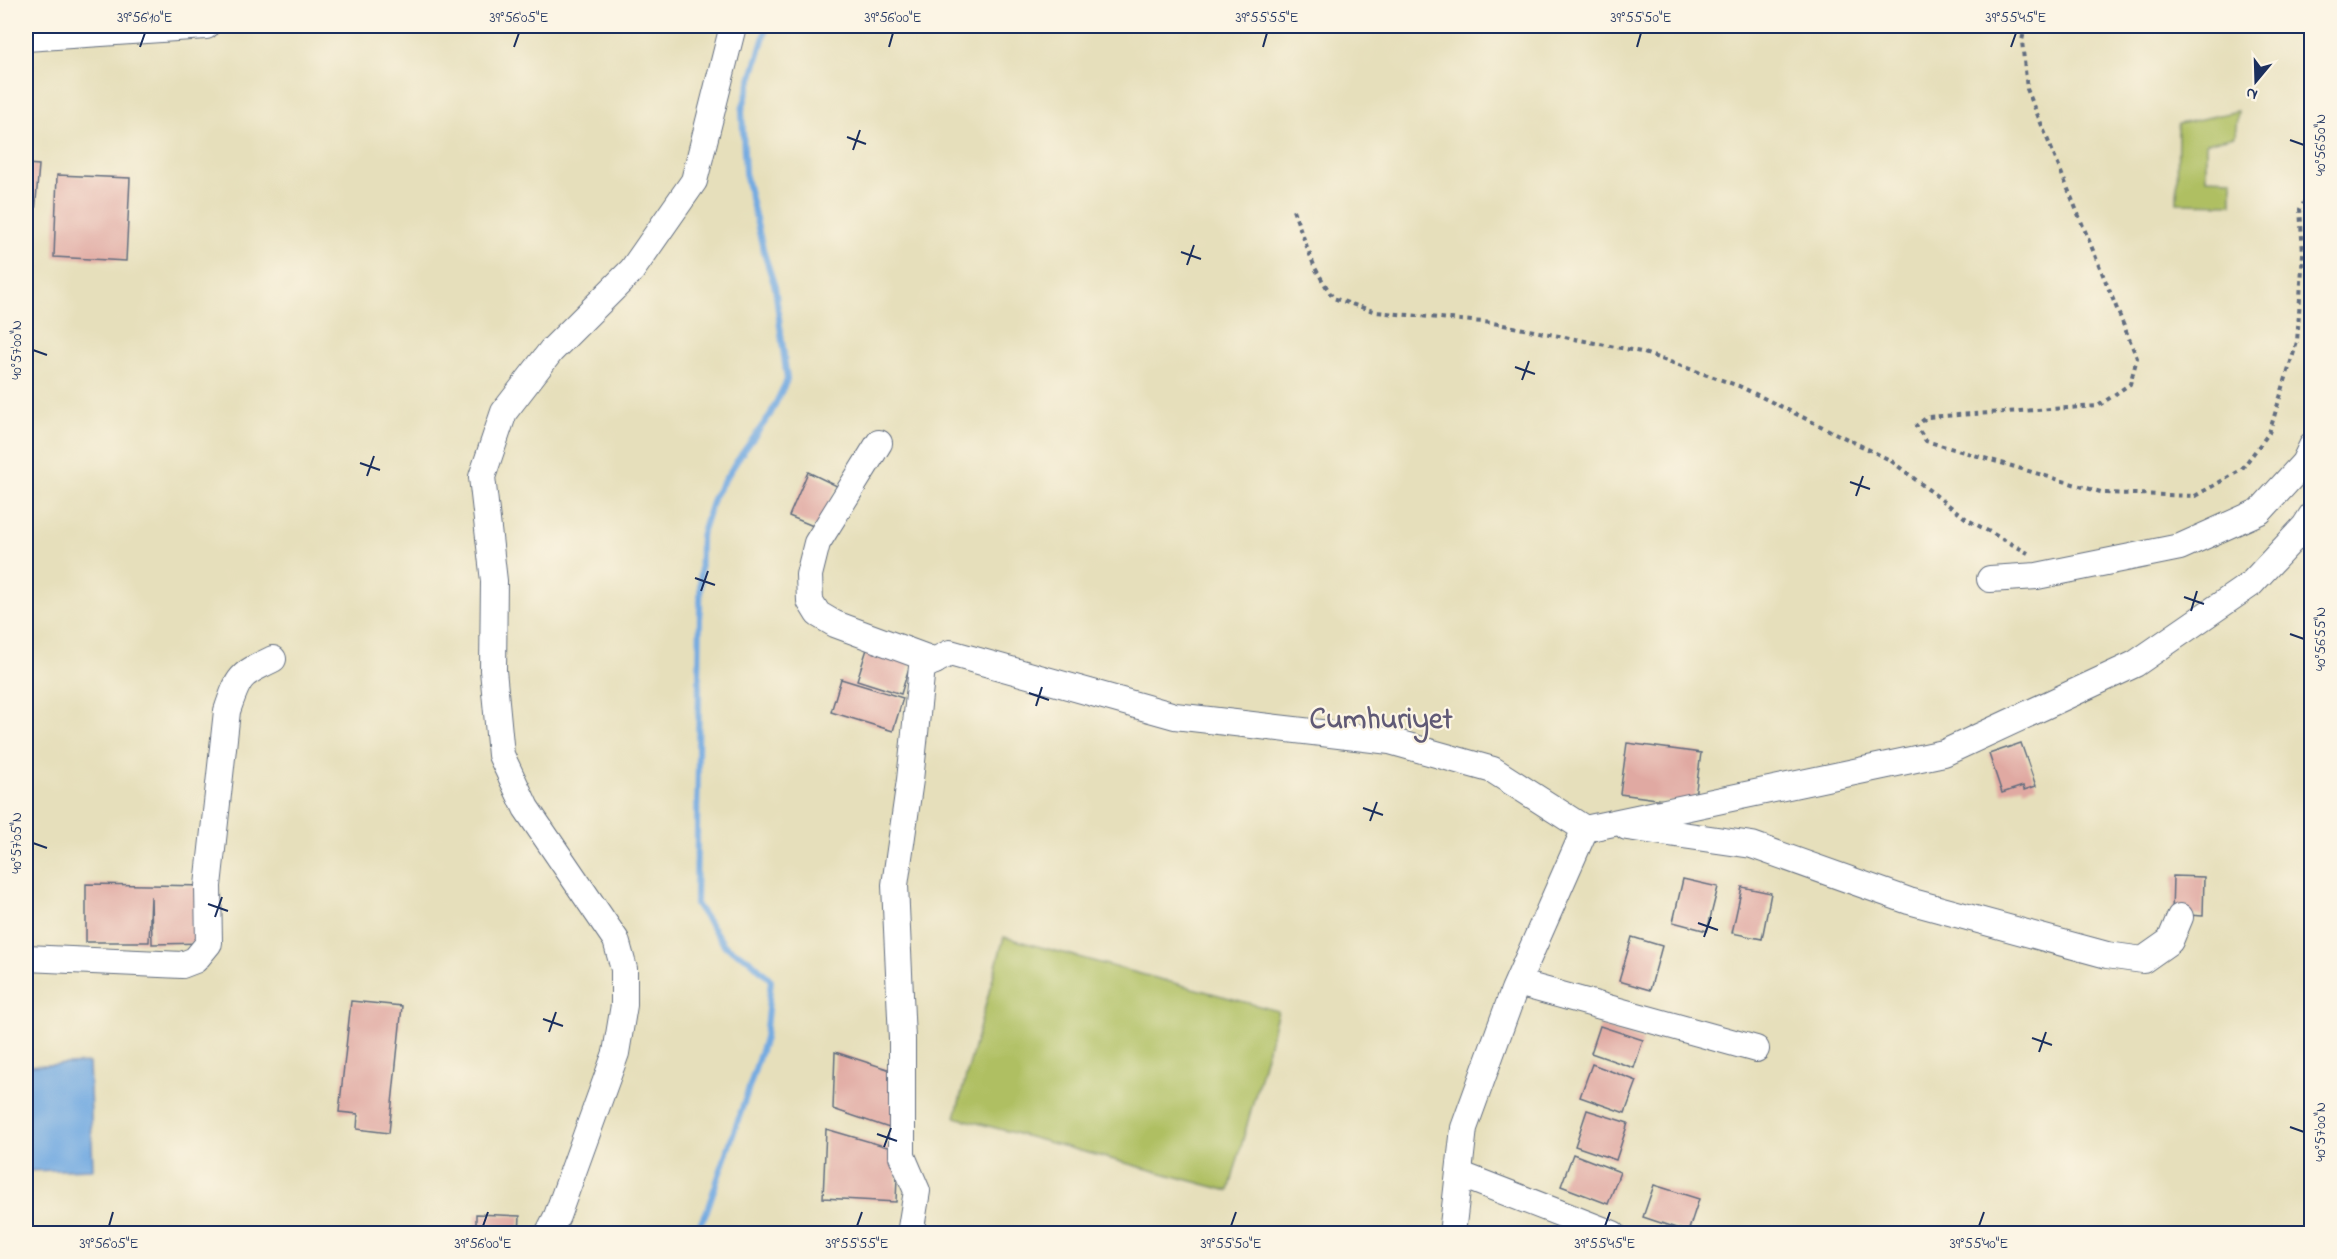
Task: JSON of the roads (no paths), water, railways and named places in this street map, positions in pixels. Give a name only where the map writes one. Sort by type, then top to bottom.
[{"type":"street","points":[[26,38],[206,26]]},
{"type":"street","points":[[548,1233],[557,1216],[616,1053],[624,1005],[624,969],[616,940],[526,808],[501,755],[493,670],[494,581],[482,477],[504,411],[551,351],[633,270],[694,181],[733,26]]},
{"type":"street","points":[[879,443],[817,543],[809,575],[810,601],[818,614],[835,624],[935,661]]},
{"type":"street","points":[[1990,579],[2037,576],[2180,547],[2260,512],[2304,463],[2312,446]]},
{"type":"street","points":[[1597,826],[1944,753],[2135,664],[2251,584],[2305,526],[2312,515]]},
{"type":"street","points":[[910,1233],[917,1191],[902,1155],[902,1039],[895,885],[910,780],[922,667],[950,653],[1175,716],[1390,741],[1493,770],[1597,826],[1752,845],[1909,901],[2107,955],[2143,960],[2170,941],[2180,917]]},
{"type":"street","points":[[26,958],[182,965],[195,960],[209,943],[208,886],[226,711],[244,673],[273,659]]},
{"type":"street","points":[[1452,1233],[1464,1128],[1518,983],[1597,826]]},
{"type":"street","points":[[1518,983],[1756,1049]]},
{"type":"street","points":[[1459,1174],[1558,1224],[1613,1233]]},
{"type":"water","points":[[89,1063],[93,1169],[26,1171],[26,1066]]},
{"type":"waterway","points":[[694,1234],[706,1213],[765,1038],[771,980],[750,960],[725,946],[696,904],[701,536],[714,496],[770,415],[787,380],[775,287],[764,253],[745,173],[742,110],[767,26]]},
{"type":"district","name":"Cumhuriyet","points":[[1381,718]]}]
